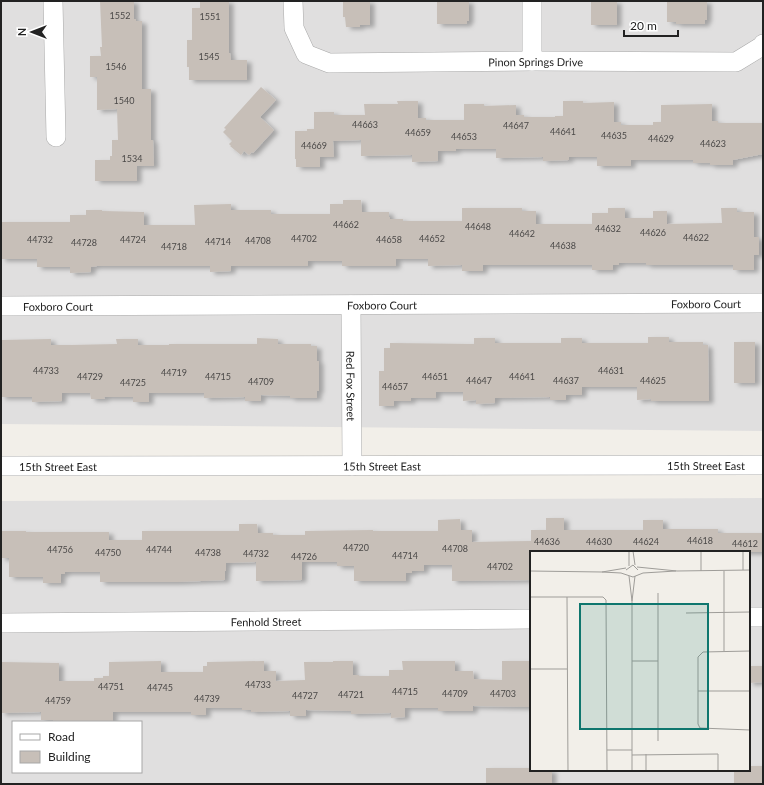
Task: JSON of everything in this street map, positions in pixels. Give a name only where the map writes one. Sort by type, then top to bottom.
[{"type":"street","points":[[53,1],[56,137]]},
{"type":"street","name":"Pinon Springs Drive","points":[[293,1],[294,28],[306,54],[329,63],[532,60],[736,62],[763,45]]},
{"type":"street","points":[[532,1],[532,60]]},
{"type":"street","name":"Foxboro Court","points":[[1,306],[763,303]]},
{"type":"street","name":"Red Fox Street","points":[[351,305],[352,466]]},
{"type":"street","name":"15th Street East","points":[[1,466],[763,465]]},
{"type":"street","points":[[750,617],[763,617]]},
{"type":"street","name":"Fenhold Street","points":[[1,623],[530,619]]},
{"type":"shaded area","points":[[1,1],[763,1],[763,431],[1,424]]},
{"type":"shaded area","points":[[763,498],[763,784],[1,784],[1,501]]},
{"type":"building","points":[[100,1],[134,1],[134,19],[136,19],[136,21],[142,21],[142,89],[151,89],[151,140],[153,140],[154,166],[137,166],[137,181],[95,181],[95,160],[110,160],[110,156],[112,156],[112,140],[118,140],[117,109],[97,110],[97,77],[90,77],[90,56],[101,56]]},
{"type":"building","points":[[200,1],[229,1],[229,53],[231,60],[247,60],[247,80],[189,80],[189,67],[187,67],[187,40],[192,40],[192,8],[200,8]]},
{"type":"building","points":[[343,1],[370,1],[370,25],[346,27],[345,17],[343,17]]},
{"type":"building","points":[[437,1],[469,1],[469,21],[467,21],[467,24],[437,24]]},
{"type":"building","points":[[591,1],[617,1],[617,25],[591,25]]},
{"type":"building","points":[[667,1],[707,1],[707,20],[705,20],[705,24],[676,24],[676,22],[667,22]]},
{"type":"building","points":[[261,87],[276,100],[260,117],[274,130],[253,153],[252,152],[249,155],[244,151],[241,155],[230,146],[229,144],[232,141],[223,132],[226,129],[224,128]]},
{"type":"building","points":[[397,101],[418,101],[418,118],[426,118],[426,120],[464,120],[464,104],[484,104],[484,106],[516,105],[516,115],[524,115],[524,117],[555,117],[563,116],[563,101],[583,101],[583,103],[614,102],[614,122],[621,122],[621,125],[653,125],[653,122],[661,122],[661,105],[712,104],[712,121],[718,121],[718,123],[763,123],[763,154],[733,160],[733,165],[693,163],[693,160],[631,160],[631,166],[597,166],[597,157],[569,157],[569,160],[543,161],[543,157],[496,158],[496,149],[456,149],[456,151],[438,151],[438,161],[412,162],[412,155],[361,156],[361,140],[333,141],[334,157],[320,157],[320,167],[296,167],[295,131],[307,131],[307,129],[314,129],[314,112],[334,112],[334,115],[365,115],[364,104],[398,104]]},
{"type":"building","points":[[343,200],[361,200],[362,212],[389,212],[390,219],[403,219],[403,221],[462,221],[462,208],[522,208],[522,211],[536,211],[536,224],[592,224],[592,213],[608,213],[608,208],[625,208],[625,218],[653,218],[653,211],[667,211],[667,224],[722,223],[721,208],[737,208],[737,212],[754,212],[754,237],[759,237],[759,255],[754,255],[754,270],[733,270],[733,265],[646,265],[646,263],[619,263],[619,265],[613,265],[613,270],[592,270],[592,265],[483,265],[483,271],[462,271],[462,265],[428,266],[428,259],[396,259],[396,266],[342,266],[342,261],[308,261],[308,266],[231,266],[231,271],[210,272],[210,266],[97,266],[91,267],[91,272],[70,273],[70,267],[37,267],[37,259],[1,259],[1,222],[70,222],[70,215],[86,215],[86,210],[102,210],[144,212],[144,225],[195,225],[194,205],[231,204],[231,210],[271,210],[271,214],[330,214],[330,204],[343,204]]},
{"type":"building","points":[[648,337],[669,337],[669,342],[703,342],[703,345],[708,345],[709,401],[637,400],[637,387],[582,387],[582,395],[566,395],[566,400],[550,400],[550,397],[495,398],[495,403],[476,404],[476,400],[463,401],[463,392],[436,392],[436,398],[411,398],[411,401],[394,401],[394,406],[379,406],[379,371],[384,371],[384,348],[390,348],[390,343],[474,344],[474,338],[495,338],[495,343],[561,343],[561,338],[582,338],[582,343],[648,343]]},
{"type":"building","points":[[257,338],[278,339],[278,344],[311,344],[311,346],[317,346],[317,361],[319,361],[319,391],[317,391],[317,398],[290,398],[290,396],[261,395],[261,401],[245,401],[245,397],[204,398],[204,393],[149,393],[149,402],[133,402],[133,397],[104,397],[105,399],[91,399],[90,393],[62,393],[62,401],[32,402],[32,397],[1,397],[1,340],[51,339],[51,345],[70,345],[117,344],[116,339],[138,339],[138,345],[169,345],[257,344]]},
{"type":"building","points":[[734,342],[755,342],[755,383],[734,383]]},
{"type":"building","points":[[546,518],[564,518],[564,530],[643,530],[643,520],[663,520],[663,529],[718,529],[718,533],[762,533],[762,552],[530,551],[530,580],[452,581],[452,565],[424,565],[424,571],[412,571],[412,573],[406,573],[406,581],[354,581],[354,566],[337,566],[337,562],[302,562],[302,580],[256,581],[256,562],[226,563],[225,580],[177,582],[100,582],[100,572],[65,572],[65,574],[61,574],[61,583],[43,583],[43,577],[9,577],[9,558],[1,558],[1,531],[109,532],[109,540],[142,540],[142,531],[239,531],[239,524],[257,524],[258,533],[273,533],[273,535],[305,535],[305,531],[438,531],[438,520],[460,519],[461,530],[472,530],[472,542],[531,541],[531,530],[546,530]]},
{"type":"building","points":[[161,661],[161,672],[203,672],[203,666],[207,666],[207,662],[264,661],[264,671],[276,671],[276,681],[305,680],[304,662],[333,661],[353,661],[353,675],[389,676],[389,670],[403,670],[402,661],[455,661],[455,671],[473,671],[474,679],[502,680],[502,661],[530,661],[530,707],[473,706],[473,711],[438,711],[438,708],[405,708],[405,717],[391,718],[391,713],[351,714],[351,711],[306,710],[306,716],[290,716],[290,711],[251,712],[251,710],[242,710],[242,708],[206,708],[206,715],[191,715],[191,712],[113,712],[113,721],[53,721],[41,720],[41,712],[1,713],[1,662],[59,663],[59,681],[94,681],[94,678],[109,676],[109,662]]},
{"type":"building","points":[[750,666],[763,666],[763,682],[750,683]]},
{"type":"building","points":[[750,766],[763,766],[763,784],[734,784],[734,771],[750,771]]},
{"type":"building","points":[[486,768],[530,768],[530,771],[552,771],[552,784],[486,784]]}]
